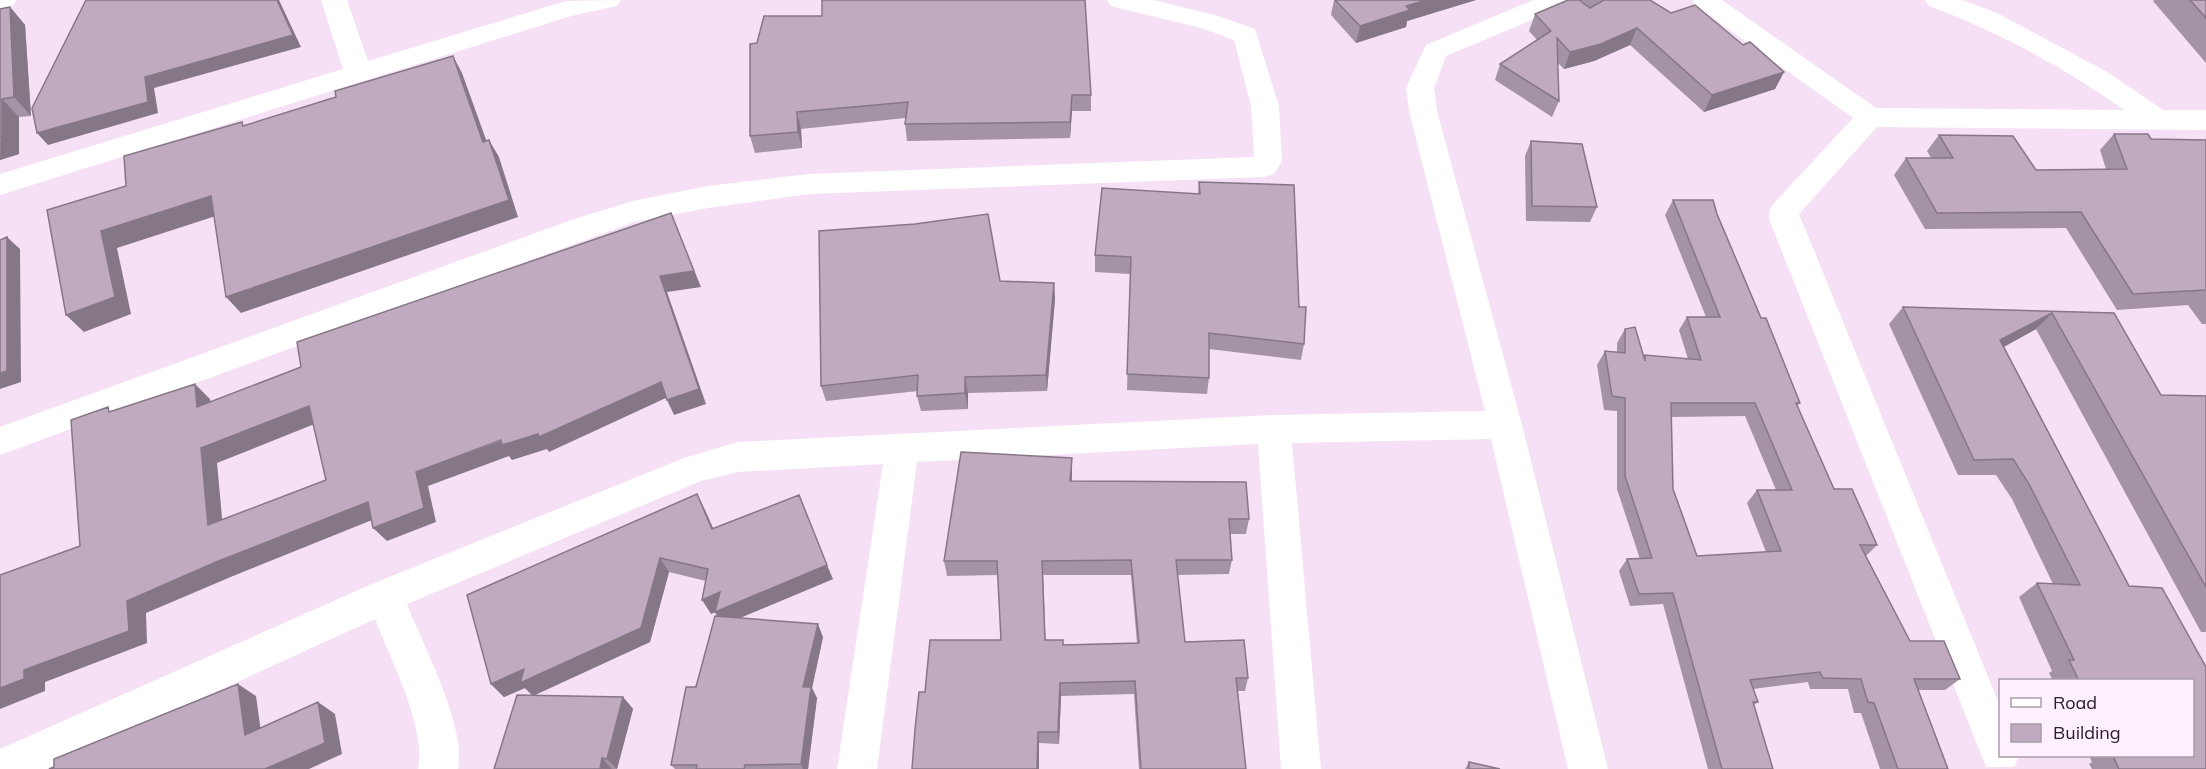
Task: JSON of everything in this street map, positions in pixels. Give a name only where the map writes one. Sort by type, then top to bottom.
[{"type":"street","points":[[0,4],[4,0]]},
{"type":"street","points":[[334,0],[358,73]]},
{"type":"street","points":[[0,185],[566,9],[608,0]]},
{"type":"street","points":[[0,441],[574,231],[633,212],[708,197],[809,184],[1264,167],[1268,161],[1265,106],[1246,35],[1209,22],[1120,0]]},
{"type":"street","points":[[1556,0],[1435,51],[1420,88],[1423,111],[1505,425],[1588,769]]},
{"type":"street","points":[[1715,7],[1754,0]]},
{"type":"street","points":[[1938,0],[1988,10],[2099,79],[2158,120]]},
{"type":"street","points":[[1715,7],[1870,117],[2206,120]]},
{"type":"street","points":[[1870,117],[1784,211],[1784,216],[1999,749]]},
{"type":"street","points":[[2,769],[385,596],[713,463],[738,457],[1274,429],[1505,425]]},
{"type":"street","points":[[1274,429],[1301,769]]},
{"type":"street","points":[[857,769],[902,448]]},
{"type":"street","points":[[385,596],[438,731],[441,756],[438,769]]},
{"type":"building","points":[[86,0],[277,0],[293,35],[145,77],[148,102],[37,133],[32,108]]},
{"type":"building","points":[[822,0],[1085,0],[1091,95],[1072,95],[1070,122],[905,124],[908,102],[797,112],[798,132],[750,136],[750,44],[757,43],[764,16],[822,16]]},
{"type":"building","points":[[1335,0],[1426,0],[1406,6],[1410,10],[1360,26]]},
{"type":"building","points":[[1568,0],[1579,0],[1590,8],[1604,0],[1650,0],[1671,13],[1695,5],[1743,45],[1750,42],[1784,72],[1712,95],[1637,28],[1601,44],[1570,52],[1557,38],[1559,101],[1500,64],[1551,31],[1535,14]]},
{"type":"building","points":[[2190,0],[2206,0],[2206,18]]},
{"type":"building","points":[[10,7],[14,97],[2,99],[2,136],[0,137],[0,9]]},
{"type":"building","points":[[453,56],[483,142],[489,140],[509,200],[226,297],[211,196],[101,231],[115,297],[66,315],[47,210],[126,186],[124,156],[242,122],[243,126],[336,97],[335,91]]},
{"type":"building","points":[[2114,134],[2148,134],[2151,139],[2206,140],[2206,290],[2133,294],[2081,212],[1937,213],[1906,158],[1953,158],[1939,135],[2013,136],[2036,170],[2127,169]]},
{"type":"building","points":[[1531,141],[1582,144],[1597,207],[1532,206]]},
{"type":"building","points":[[1199,182],[1294,185],[1299,307],[1306,307],[1304,344],[1209,333],[1209,378],[1127,374],[1131,257],[1095,255],[1102,188],[1200,194]]},
{"type":"building","points":[[1673,200],[1713,200],[1761,318],[1766,318],[1800,403],[1796,403],[1834,489],[1852,489],[1877,545],[1860,545],[1910,641],[1944,641],[1960,679],[1914,679],[1948,769],[1898,769],[1874,703],[1868,702],[1861,679],[1823,678],[1820,672],[1750,680],[1758,702],[1753,702],[1773,769],[1722,769],[1673,593],[1639,594],[1627,559],[1652,558],[1625,476],[1625,398],[1612,396],[1605,351],[1625,353],[1625,329],[1635,327],[1645,361],[1645,355],[1701,360],[1687,317],[1720,317]],"holes":[[[1671,403],[1755,403],[1792,490],[1757,490],[1781,551],[1697,556],[1673,489]]]},
{"type":"building","points":[[671,213],[694,271],[660,276],[699,389],[667,400],[661,382],[539,437],[538,434],[502,445],[501,440],[416,472],[424,508],[373,528],[368,502],[216,562],[127,601],[129,631],[24,670],[24,679],[0,688],[0,575],[80,546],[71,420],[108,407],[109,412],[195,384],[197,407],[301,367],[297,342]],"holes":[[[309,406],[326,480],[208,525],[201,448]]]},
{"type":"building","points":[[988,214],[1000,281],[1054,283],[1046,375],[965,377],[965,393],[917,396],[918,375],[821,386],[819,231],[915,224]]},
{"type":"building","points":[[7,237],[7,371],[0,373],[0,240]]},
{"type":"building","points":[[1903,307],[2114,313],[2161,395],[2206,396],[2206,587],[2052,313],[2000,340],[2129,586],[2162,588],[2206,667],[2206,769],[2119,769],[2113,757],[2194,757],[2194,679],[2078,679],[2069,660],[2074,660],[2037,583],[2080,585],[2029,484],[2013,459],[1974,460]]},
{"type":"building","points":[[961,452],[1072,458],[1070,481],[1246,482],[1249,519],[1229,519],[1232,560],[1176,560],[1185,642],[1244,640],[1248,678],[1236,678],[1246,769],[1141,769],[1135,681],[1060,683],[1058,732],[1038,732],[1037,769],[912,769],[919,692],[925,692],[930,640],[1001,640],[997,561],[944,561]],"holes":[[[1131,560],[1139,643],[1063,645],[1063,640],[1045,640],[1042,561]]]},
{"type":"building","points":[[697,494],[712,529],[799,495],[827,565],[715,612],[720,592],[702,600],[708,569],[660,558],[641,628],[520,683],[524,669],[491,684],[467,595]]},
{"type":"building","points":[[715,616],[818,624],[803,687],[811,687],[801,764],[745,765],[744,769],[696,769],[697,765],[671,765],[686,687],[696,687]]},
{"type":"building","points":[[238,684],[245,735],[318,702],[325,743],[265,769],[49,769],[54,767],[54,759]]},
{"type":"building","points":[[517,695],[623,697],[607,759],[602,758],[600,769],[494,769]]},
{"type":"building","points":[[1469,762],[1500,769],[1469,769]]}]
